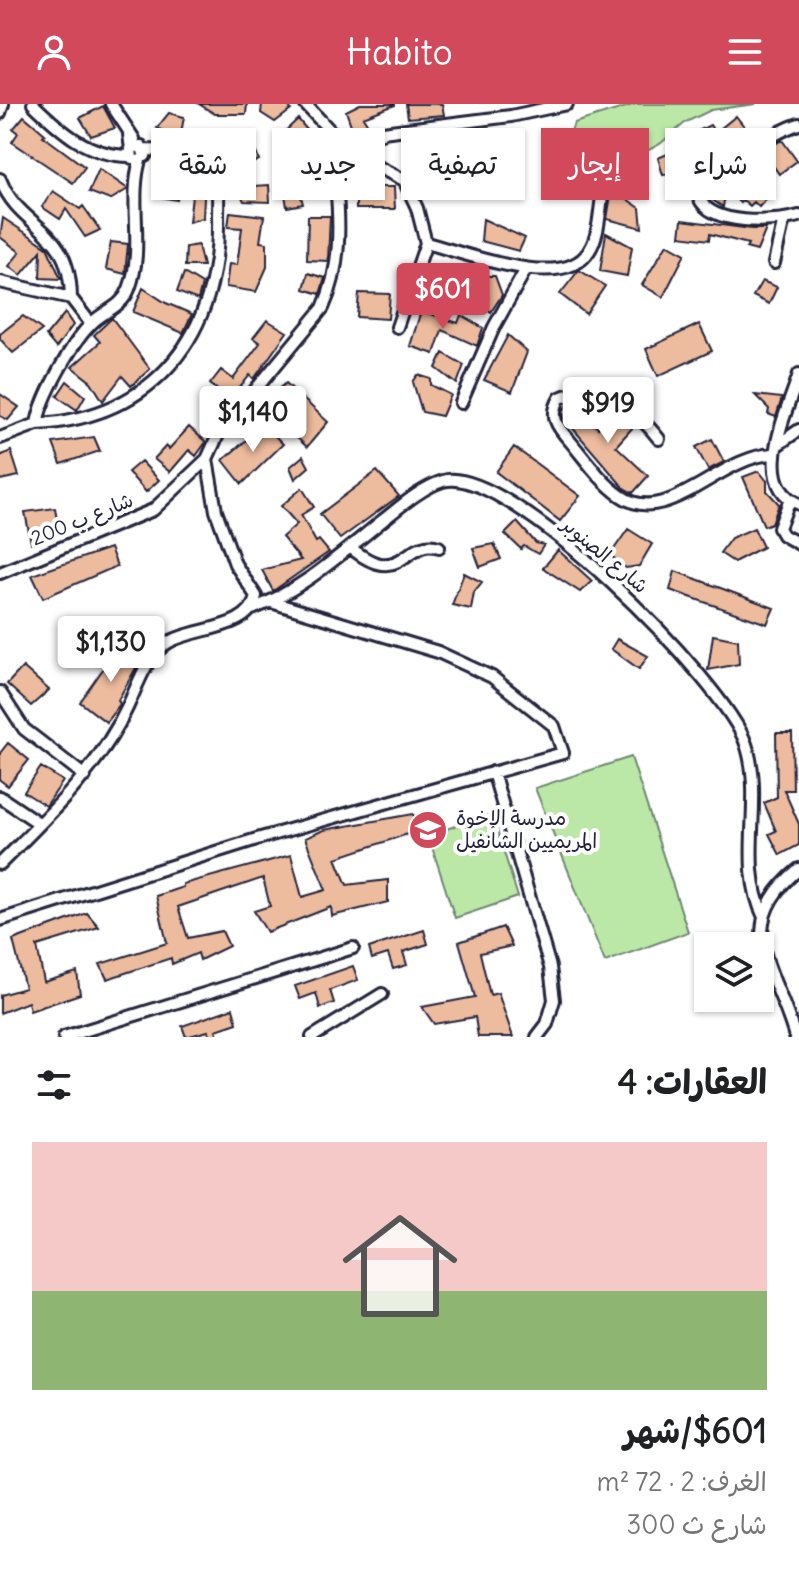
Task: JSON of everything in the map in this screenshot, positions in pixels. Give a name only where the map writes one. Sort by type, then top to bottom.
[{"type":"street","points":[[0,113],[3,104]]},
{"type":"street","points":[[0,438],[37,424],[81,419],[132,399],[179,356],[203,318],[217,260],[216,177],[197,156],[139,152],[112,156],[78,143],[33,104]]},
{"type":"street","points":[[37,424],[42,405],[91,324],[120,304],[129,289],[135,264],[139,152],[111,104]]},
{"type":"street","points":[[385,133],[511,116],[567,104]]},
{"type":"street","points":[[310,106],[324,128]]},
{"type":"street","points":[[799,124],[773,134],[707,181],[699,193],[707,209],[722,216],[784,219],[799,216]]},
{"type":"street","points":[[385,169],[404,180],[417,208],[426,243],[397,327]]},
{"type":"street","points":[[0,179],[9,196],[61,249],[69,271],[71,298],[91,324]]},
{"type":"street","name":"شارع ب 200","points":[[0,573],[153,510],[207,459],[218,435],[323,308],[329,294],[339,239],[337,200]]},
{"type":"street","points":[[426,243],[526,269],[550,272],[582,260],[596,235],[602,200]]},
{"type":"street","points":[[774,263],[784,219]]},
{"type":"street","points":[[461,403],[494,327],[526,269]]},
{"type":"street","points":[[0,282],[71,298]]},
{"type":"street","points":[[799,374],[777,449],[775,481],[794,501],[779,528],[783,535],[799,544]]},
{"type":"street","points":[[659,439],[632,408],[614,400],[572,394],[560,398],[555,408],[557,427],[611,488],[628,500],[644,504],[676,499],[738,461],[777,449],[799,430]]},
{"type":"street","points":[[207,459],[216,511],[228,548],[256,596],[252,609]]},
{"type":"street","name":"شارع الصنوبر","points":[[0,864],[85,776],[114,736],[157,651],[184,634],[232,621],[271,602],[428,488],[442,481],[466,479],[575,550],[618,585],[664,634],[742,733],[751,769],[753,891],[764,917]]},
{"type":"street","points":[[350,547],[365,560],[383,565],[396,563],[423,545],[439,547]]},
{"type":"street","points":[[0,920],[257,839],[563,753],[554,726],[492,677],[438,652],[271,602]]},
{"type":"street","points":[[0,692],[24,729],[85,776]]},
{"type":"street","points":[[493,772],[550,967],[554,1000],[547,1024],[537,1037]]},
{"type":"street","points":[[0,797],[40,824]]},
{"type":"street","points":[[795,1037],[764,961],[760,936],[764,917],[776,893],[799,869]]},
{"type":"street","points":[[64,1037],[353,948]]},
{"type":"street","points":[[312,1037],[382,994]]},
{"type":"green space","points":[[636,104],[756,104],[711,110],[679,128],[665,128],[665,140],[649,150],[649,128],[572,128],[574,123]]},
{"type":"green space","points":[[631,757],[688,932],[605,962],[535,788]]},
{"type":"green space","points":[[492,814],[518,897],[455,918],[428,835]]},
{"type":"building","points":[[199,104],[247,104],[246,114],[215,114]]},
{"type":"building","points":[[262,104],[288,104],[291,110],[275,122],[261,113]]},
{"type":"building","points":[[360,104],[395,104],[363,117],[368,125],[352,128],[346,111]]},
{"type":"building","points":[[406,104],[442,104],[444,115],[408,118]]},
{"type":"building","points":[[103,106],[115,128],[91,136],[80,118]]},
{"type":"building","points":[[169,113],[184,117],[182,128],[157,128]]},
{"type":"building","points":[[24,116],[45,134],[43,136],[85,167],[73,183],[12,142],[18,133],[13,129]]},
{"type":"building","points":[[736,116],[745,128],[721,128]]},
{"type":"building","points":[[298,119],[305,128],[289,128]]},
{"type":"building","points":[[782,140],[797,161],[779,174],[776,170],[776,143]]},
{"type":"building","points":[[665,155],[665,175],[663,175],[658,158]]},
{"type":"building","points":[[99,169],[128,189],[110,200],[89,192]]},
{"type":"building","points":[[269,185],[270,202],[244,201],[256,200],[256,186]]},
{"type":"building","points":[[385,187],[394,187],[395,209],[356,209],[356,200],[385,200]]},
{"type":"building","points":[[53,191],[80,209],[83,206],[100,230],[85,237],[66,209],[60,219],[42,207]]},
{"type":"building","points":[[192,200],[204,200],[203,218],[189,222]]},
{"type":"building","points":[[286,200],[302,200],[303,204],[287,207]]},
{"type":"building","points":[[610,200],[628,200],[640,208],[642,228],[607,219]]},
{"type":"building","points":[[712,200],[724,200],[723,207]]},
{"type":"building","points":[[743,200],[765,200],[759,207],[754,202],[750,206]]},
{"type":"building","points":[[230,212],[264,216],[260,242],[267,243],[267,267],[256,292],[226,287],[229,264],[237,265],[242,228],[228,227]]},
{"type":"building","points":[[308,216],[330,216],[328,261],[307,260]]},
{"type":"building","points":[[3,218],[47,247],[61,279],[40,278],[41,251],[21,275],[9,266],[20,252],[0,237]]},
{"type":"building","points":[[483,219],[525,238],[519,251],[481,241]]},
{"type":"building","points":[[682,220],[766,229],[757,251],[746,248],[748,244],[710,234],[709,240],[680,236]]},
{"type":"building","points":[[606,233],[632,247],[627,276],[600,271]]},
{"type":"building","points":[[111,242],[128,244],[125,274],[106,269]]},
{"type":"building","points":[[667,244],[685,254],[663,297],[642,285]]},
{"type":"building","points":[[198,245],[203,266],[185,266],[186,247]]},
{"type":"building","points":[[579,270],[605,286],[586,314],[560,294]]},
{"type":"building","points":[[184,273],[202,284],[198,300],[177,292]]},
{"type":"building","points":[[308,273],[325,278],[320,294],[304,289]]},
{"type":"building","points":[[484,276],[495,276],[502,295],[491,312],[484,307],[478,289],[487,286]]},
{"type":"building","points":[[762,281],[777,287],[769,304],[753,296]]},
{"type":"building","points":[[143,288],[166,303],[192,314],[183,333],[133,312]]},
{"type":"building","points":[[359,293],[390,294],[388,319],[357,317]]},
{"type":"building","points":[[421,311],[458,323],[461,315],[483,328],[477,346],[442,330],[434,354],[410,346]]},
{"type":"building","points":[[65,313],[73,325],[56,348],[46,336]]},
{"type":"building","points":[[23,316],[42,330],[13,353],[0,339],[0,334]]},
{"type":"building","points":[[112,318],[150,369],[131,386],[122,376],[103,401],[91,382],[72,367],[100,342],[94,335]]},
{"type":"building","points":[[267,320],[287,332],[254,379],[250,375],[230,400],[210,384],[221,370],[233,379],[260,343],[253,338]]},
{"type":"building","points":[[699,324],[712,351],[658,376],[646,349]]},
{"type":"building","points":[[508,335],[527,352],[512,392],[484,380]]},
{"type":"building","points":[[443,353],[464,365],[457,384],[436,368]]},
{"type":"building","points":[[418,375],[431,379],[431,385],[451,395],[442,416],[422,412],[413,382]]},
{"type":"building","points":[[67,381],[85,396],[77,410],[57,396]]},
{"type":"building","points":[[286,383],[328,422],[307,447],[294,435],[297,432],[263,404]]},
{"type":"building","points":[[0,394],[19,407],[8,420],[0,416]]},
{"type":"building","points":[[755,395],[782,398],[776,417],[768,414],[769,409]]},
{"type":"building","points":[[569,403],[598,428],[614,410],[634,426],[616,446],[648,476],[633,493],[624,488],[564,418],[563,411]]},
{"type":"building","points":[[264,425],[283,444],[242,484],[223,460]]},
{"type":"building","points":[[189,427],[206,442],[196,456],[189,450],[170,472],[154,459],[166,446],[169,449]]},
{"type":"building","points":[[94,437],[100,451],[61,464],[53,443]]},
{"type":"building","points":[[712,439],[724,462],[708,470],[696,447]]},
{"type":"building","points":[[514,447],[580,496],[560,521],[496,472]]},
{"type":"building","points":[[11,451],[19,476],[0,480],[0,456]]},
{"type":"building","points":[[303,456],[309,467],[295,479],[290,467]]},
{"type":"building","points":[[141,461],[159,480],[146,492],[128,472]]},
{"type":"building","points":[[377,471],[399,496],[340,539],[320,514]]},
{"type":"building","points":[[759,471],[767,481],[767,491],[779,504],[772,523],[764,526],[743,477]]},
{"type":"building","points":[[302,488],[314,507],[301,515],[316,542],[319,540],[329,552],[273,591],[262,570],[301,560],[282,537],[297,524],[281,506]]},
{"type":"building","points":[[55,508],[59,533],[31,543],[25,512]]},
{"type":"building","points":[[517,522],[536,543],[544,545],[538,554],[524,546],[521,549],[505,534]]},
{"type":"building","points":[[754,528],[763,547],[734,562],[720,553],[731,538]]},
{"type":"building","points":[[628,529],[652,544],[639,566],[626,568],[610,555]]},
{"type":"building","points":[[494,544],[501,559],[480,567],[473,548]]},
{"type":"building","points":[[110,548],[117,566],[43,598],[32,575]]},
{"type":"building","points":[[558,550],[592,581],[580,592],[543,568]]},
{"type":"building","points":[[675,571],[774,608],[767,624],[670,590]]},
{"type":"building","points":[[464,573],[482,582],[474,592],[471,609],[452,605]]},
{"type":"building","points":[[713,635],[738,640],[739,664],[708,670]]},
{"type":"building","points":[[617,639],[648,656],[639,669],[611,649]]},
{"type":"building","points":[[119,646],[141,659],[118,700],[120,704],[106,722],[80,702]]},
{"type":"building","points":[[23,667],[49,690],[31,706],[7,684]]},
{"type":"building","points":[[776,733],[792,733],[793,790],[784,790],[799,824],[799,845],[780,855],[769,834],[776,831],[764,803],[777,797]]},
{"type":"building","points":[[8,743],[29,760],[8,786],[0,780],[0,753]]},
{"type":"building","points":[[41,767],[63,781],[46,806],[24,792]]},
{"type":"building","points":[[413,814],[420,830],[336,858],[347,885],[388,880],[388,902],[332,916],[331,907],[267,932],[254,911],[270,906],[263,878],[178,907],[188,938],[222,931],[229,946],[200,960],[198,953],[172,964],[171,958],[107,979],[100,964],[167,943],[156,896],[183,887],[183,884],[291,855],[302,897],[326,890],[305,838],[324,830]]},
{"type":"building","points":[[87,913],[99,927],[37,946],[44,982],[77,972],[80,994],[30,1011],[28,1002],[0,1013],[0,995],[25,988],[13,940]]},
{"type":"building","points":[[503,927],[512,946],[480,953],[490,995],[498,993],[513,1037],[478,1037],[475,1017],[434,1024],[422,1007],[475,997],[459,942]]},
{"type":"building","points":[[424,930],[428,944],[403,952],[407,965],[393,969],[388,954],[372,959],[369,948]]},
{"type":"building","points":[[353,966],[358,980],[330,990],[334,1003],[320,1008],[316,993],[300,999],[295,986]]},
{"type":"building","points":[[233,1008],[237,1023],[216,1030],[219,1037],[210,1037],[208,1031],[186,1037],[182,1026]]},
{"type":"place","name":"مدرسة الإخوة المريميين الشانفيل","points":[[428,830]]}]
